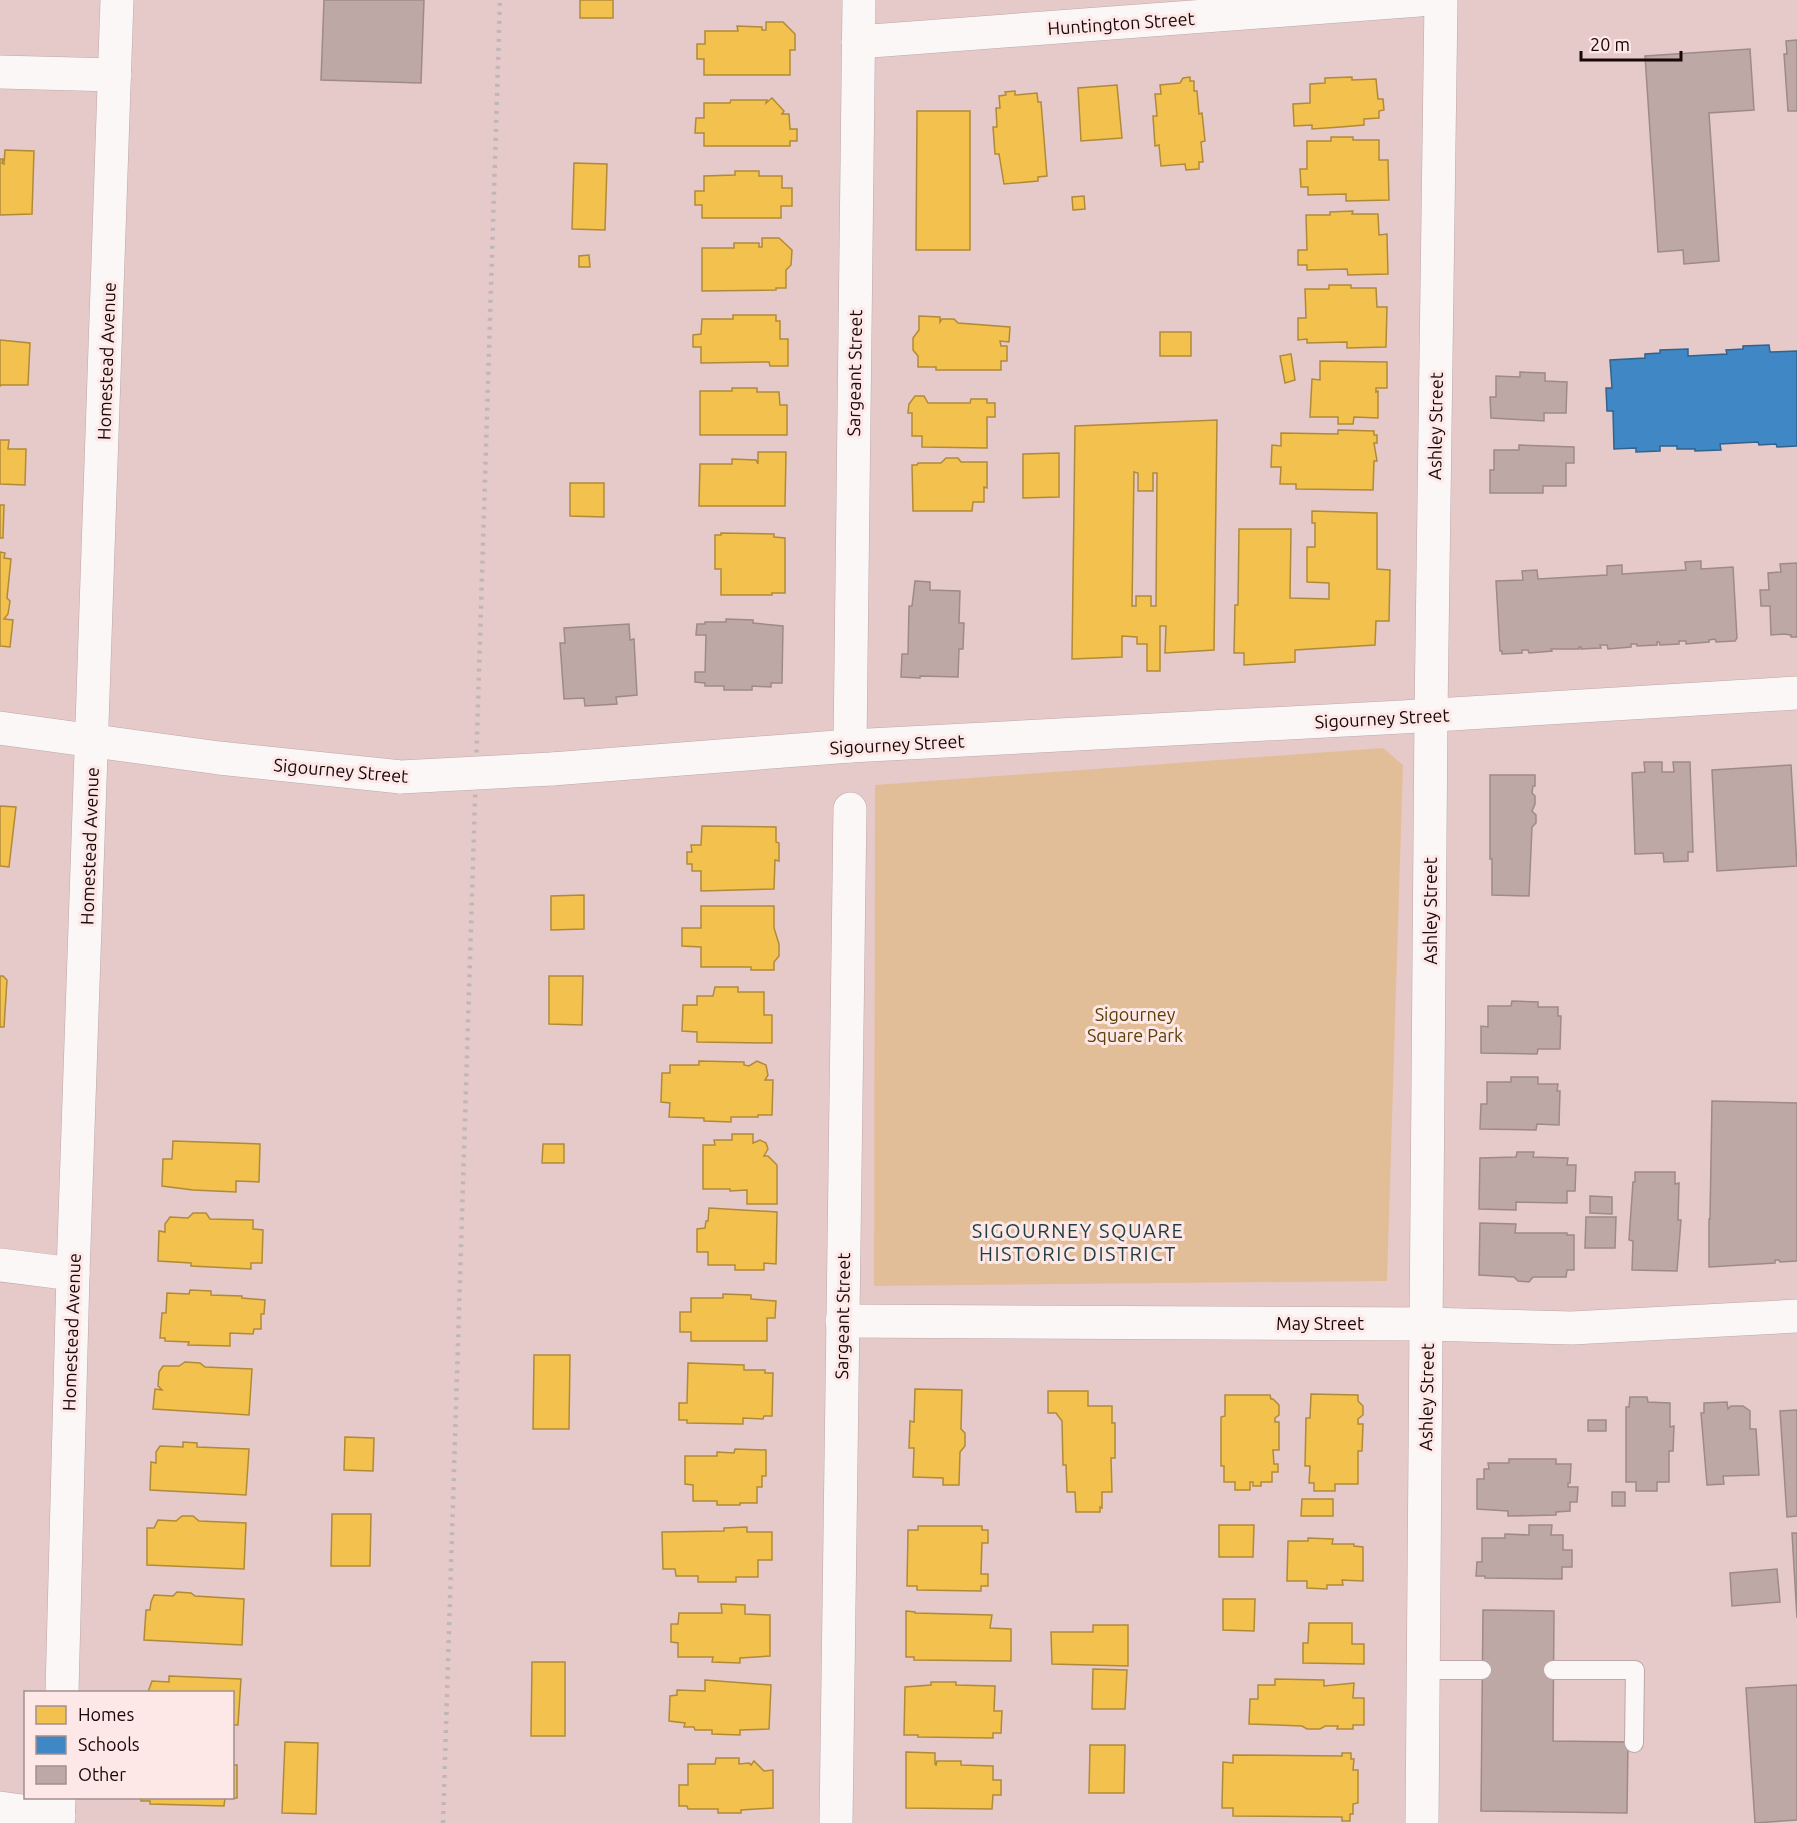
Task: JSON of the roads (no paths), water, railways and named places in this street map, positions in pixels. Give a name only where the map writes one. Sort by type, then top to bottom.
[{"type":"street","name":"Homestead Avenue","points":[[62,1691],[73,1274],[117,0]]},
{"type":"street","name":"Sargeant Street","points":[[850,746],[859,0]]},
{"type":"street","name":"Huntington Street","points":[[858,42],[1419,0]]},
{"type":"street","name":"Ashley Street","points":[[1422,1823],[1431,715],[1441,0]]},
{"type":"street","points":[[0,72],[115,75]]},
{"type":"street","name":"Sigourney Street","points":[[0,728],[231,760],[401,777],[552,769],[850,746],[1797,693]]},
{"type":"street","name":"Sargeant Street","points":[[836,1823],[850,809]]},
{"type":"street","points":[[0,1265],[73,1274]]},
{"type":"street","name":"May Street","points":[[842,1321],[1426,1324],[1572,1328],[1797,1316]]},
{"type":"street","points":[[0,1808],[59,1812]]},
{"type":"lane","points":[[1423,1670],[1482,1670]]},
{"type":"lane","points":[[1554,1670],[1635,1670],[1634,1743]]},
{"type":"railway","points":[[443,1823],[500,0]]},
{"type":"district","name":"SIGOURNEY SQUARE HISTORIC DISTRICT","points":[[1078,1242]]},
{"type":"park label","name":"Sigourney Square Park","points":[[1135,1024]]}]
